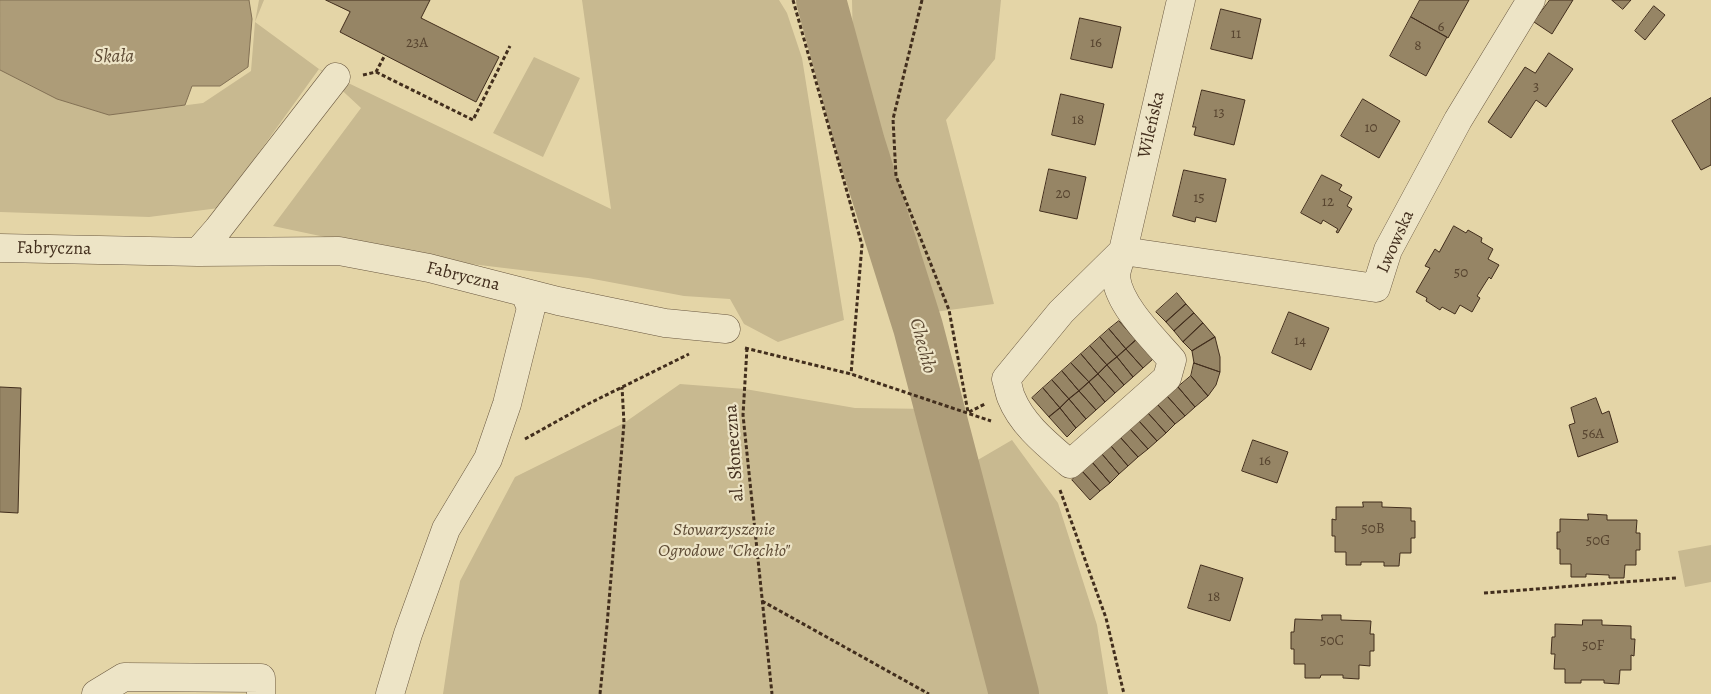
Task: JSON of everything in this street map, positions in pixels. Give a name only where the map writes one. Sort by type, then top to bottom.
[{"type":"street","name":"Wileńska","points":[[1123,251],[1061,312],[1006,379],[1011,398],[1021,415],[1045,442],[1070,464],[1167,378],[1172,360],[1139,323],[1123,297],[1116,276],[1123,251],[1181,0]]},
{"type":"street","name":"Lwowska","points":[[1123,251],[1376,288],[1388,250],[1458,120],[1531,0]]},
{"type":"street","points":[[198,252],[336,77]]},
{"type":"street","name":"Fabryczna","points":[[0,248],[198,252],[339,251],[429,268],[525,293],[665,323],[726,329]]},
{"type":"street","points":[[390,694],[408,634],[446,528],[488,459],[507,404],[531,308],[525,293]]},
{"type":"street","points":[[96,694],[124,677],[153,677],[261,678],[261,694]]},
{"type":"path","points":[[793,0],[862,245],[852,374],[994,423]]},
{"type":"path","points":[[922,0],[893,119],[896,176],[949,310],[968,413]]},
{"type":"path","points":[[376,72],[473,120],[510,46]]},
{"type":"path","name":"al. Słoneczna","points":[[772,694],[743,415],[747,348],[852,374]]},
{"type":"path","points":[[488,459],[622,387],[696,351]]},
{"type":"path","points":[[600,694],[624,423],[622,387]]},
{"type":"path","points":[[1058,486],[1106,618],[1124,694]]},
{"type":"path","points":[[1484,594],[1676,578]]},
{"type":"path","points":[[762,601],[929,694]]},
{"type":"green space","points":[[259,0],[264,0],[255,22]]},
{"type":"green space","points":[[582,0],[779,0],[787,13],[802,58],[844,320],[778,342],[744,324],[730,299],[684,296],[588,278],[429,259],[273,226],[361,108],[319,69],[611,209]]},
{"type":"green space","points":[[852,0],[1001,0],[995,59],[946,120],[994,304],[927,313],[860,82],[853,47]]},
{"type":"green space","points":[[255,22],[319,69],[219,208],[149,217],[0,212],[0,70],[57,99],[109,115],[203,103],[251,71]]},
{"type":"green space","points":[[534,57],[580,78],[543,157],[493,133]]},
{"type":"green space","name":"Stowarzyszenie Ogrodowe \"Chechło\"","points":[[680,384],[745,389],[855,408],[933,409],[999,694],[443,694],[460,581],[515,477],[624,423]]},
{"type":"green space","points":[[1012,440],[1058,503],[1097,625],[1108,694],[1027,694],[964,468]]},
{"type":"green space","points":[[1711,545],[1711,582],[1685,587],[1678,551]]},
{"type":"water","name":"Skała","points":[[0,0],[249,0],[252,19],[248,67],[220,86],[192,86],[185,105],[109,115],[57,99],[0,70]]},
{"type":"building","points":[[326,0],[430,0],[421,18],[499,57],[476,102],[340,32],[350,12]]},
{"type":"building","points":[[1420,0],[1469,0],[1448,38],[1411,17]]},
{"type":"building","points":[[1550,0],[1573,0],[1552,34],[1534,22]]},
{"type":"building","points":[[1612,0],[1631,0],[1623,9]]},
{"type":"building","points":[[1654,6],[1665,15],[1645,40],[1635,31]]},
{"type":"building","points":[[1221,9],[1261,19],[1252,59],[1211,49]]},
{"type":"building","points":[[1411,17],[1447,37],[1426,76],[1390,56]]},
{"type":"building","points":[[1080,18],[1121,27],[1112,68],[1071,59]]},
{"type":"building","points":[[1549,53],[1573,69],[1546,107],[1536,100],[1511,138],[1488,122],[1525,67],[1535,73]]},
{"type":"building","points":[[1202,90],[1245,100],[1234,145],[1194,135],[1196,127],[1193,127]]},
{"type":"building","points":[[1061,94],[1104,104],[1095,145],[1052,135]]},
{"type":"building","points":[[1711,98],[1711,165],[1701,170],[1672,121]]},
{"type":"building","points":[[1363,99],[1400,121],[1379,158],[1341,136]]},
{"type":"building","points":[[1049,169],[1086,177],[1077,219],[1040,211]]},
{"type":"building","points":[[1184,170],[1226,179],[1216,222],[1196,217],[1195,222],[1173,216]]},
{"type":"building","points":[[1322,175],[1342,185],[1339,190],[1352,197],[1347,206],[1352,209],[1338,233],[1336,232],[1338,229],[1323,220],[1321,224],[1301,213]]},
{"type":"building","points":[[1454,226],[1466,233],[1468,230],[1482,238],[1481,242],[1493,249],[1488,259],[1499,265],[1491,279],[1489,277],[1477,296],[1480,298],[1472,312],[1460,305],[1455,314],[1442,307],[1440,310],[1426,301],[1427,298],[1416,292],[1430,268],[1425,266],[1435,249],[1439,252]]},
{"type":"building","points":[[1177,293],[1186,304],[1166,322],[1156,312]]},
{"type":"building","points":[[1186,304],[1194,313],[1174,331],[1166,322]]},
{"type":"building","points":[[1289,312],[1329,328],[1311,370],[1272,353]]},
{"type":"building","points":[[1194,313],[1203,323],[1183,342],[1174,331]]},
{"type":"building","points":[[1119,321],[1136,340],[1126,349],[1109,329]]},
{"type":"building","points":[[1203,323],[1215,337],[1192,351],[1183,342]]},
{"type":"building","points":[[1109,329],[1126,349],[1117,357],[1100,337]]},
{"type":"building","points":[[1100,337],[1117,357],[1107,365],[1090,346]]},
{"type":"building","points":[[1215,337],[1220,357],[1220,372],[1194,363],[1192,351]]},
{"type":"building","points":[[1136,340],[1153,359],[1143,368],[1126,349]]},
{"type":"building","points":[[1090,346],[1107,365],[1098,374],[1081,354]]},
{"type":"building","points":[[1126,349],[1143,368],[1133,377],[1117,357]]},
{"type":"building","points":[[1081,354],[1098,374],[1089,382],[1071,363]]},
{"type":"building","points":[[1117,357],[1133,377],[1124,385],[1107,365]]},
{"type":"building","points":[[1071,363],[1089,382],[1079,391],[1062,371]]},
{"type":"building","points":[[1194,363],[1220,372],[1216,385],[1208,396],[1191,376]]},
{"type":"building","points":[[1107,365],[1124,385],[1115,393],[1098,374]]},
{"type":"building","points":[[1062,371],[1079,391],[1069,399],[1052,380]]},
{"type":"building","points":[[1098,374],[1115,393],[1105,402],[1089,382]]},
{"type":"building","points":[[1191,376],[1208,396],[1195,407],[1178,387]]},
{"type":"building","points":[[1052,380],[1069,399],[1060,408],[1043,388]]},
{"type":"building","points":[[1089,382],[1105,402],[1096,410],[1079,391]]},
{"type":"building","points":[[0,387],[21,388],[18,513],[0,512]]},
{"type":"building","points":[[1178,387],[1195,407],[1185,416],[1167,396]]},
{"type":"building","points":[[1043,388],[1060,408],[1049,417],[1032,398]]},
{"type":"building","points":[[1079,391],[1096,410],[1086,419],[1069,399]]},
{"type":"building","points":[[1167,396],[1185,416],[1175,424],[1158,405]]},
{"type":"building","points":[[1596,398],[1602,414],[1609,411],[1618,442],[1578,457],[1569,425],[1575,423],[1571,408]]},
{"type":"building","points":[[1069,399],[1086,419],[1076,428],[1060,408]]},
{"type":"building","points":[[1158,405],[1175,424],[1166,433],[1148,413]]},
{"type":"building","points":[[1060,408],[1076,428],[1067,437],[1049,417]]},
{"type":"building","points":[[1148,413],[1166,433],[1157,441],[1139,421]]},
{"type":"building","points":[[1139,421],[1157,441],[1148,449],[1130,429]]},
{"type":"building","points":[[1130,429],[1148,449],[1138,457],[1120,437]]},
{"type":"building","points":[[1120,437],[1138,457],[1128,466],[1111,446]]},
{"type":"building","points":[[1253,440],[1288,452],[1277,483],[1242,471]]},
{"type":"building","points":[[1111,446],[1128,466],[1119,474],[1102,454]]},
{"type":"building","points":[[1102,454],[1119,474],[1110,483],[1092,462]]},
{"type":"building","points":[[1092,462],[1110,483],[1100,491],[1082,471]]},
{"type":"building","points":[[1082,471],[1100,491],[1090,500],[1072,480]]},
{"type":"building","points":[[1363,502],[1382,502],[1382,507],[1411,508],[1411,521],[1415,521],[1415,538],[1411,538],[1411,553],[1400,553],[1399,566],[1384,566],[1384,562],[1361,562],[1361,565],[1346,565],[1346,552],[1335,552],[1335,536],[1332,536],[1332,519],[1336,520],[1336,507],[1363,507]]},
{"type":"building","points":[[1588,514],[1607,515],[1607,520],[1637,520],[1636,533],[1640,533],[1640,550],[1636,550],[1636,565],[1625,565],[1624,578],[1609,578],[1609,575],[1586,574],[1586,577],[1571,577],[1571,564],[1560,564],[1560,549],[1557,549],[1557,532],[1560,532],[1560,519],[1588,520]]},
{"type":"building","points":[[1201,565],[1243,578],[1230,621],[1188,608]]},
{"type":"building","points":[[1322,615],[1341,615],[1341,620],[1371,621],[1370,634],[1374,634],[1374,651],[1370,651],[1370,666],[1359,665],[1359,679],[1343,678],[1343,675],[1321,675],[1320,678],[1305,678],[1305,664],[1294,664],[1294,649],[1291,649],[1291,632],[1294,632],[1295,619],[1322,620]]},
{"type":"building","points":[[1583,620],[1602,620],[1602,625],[1631,626],[1631,639],[1635,639],[1634,656],[1631,655],[1631,670],[1620,670],[1619,684],[1604,683],[1604,680],[1581,680],[1581,683],[1565,683],[1565,669],[1554,669],[1555,654],[1551,654],[1552,637],[1555,637],[1555,624],[1582,625]]},
{"type":"waterway","name":"Chechło","points":[[821,0],[860,143],[918,327],[1014,694]]},
{"type":"waterway","points":[[844,141],[860,143]]},
{"type":"waterway","points":[[928,433],[946,437]]}]
